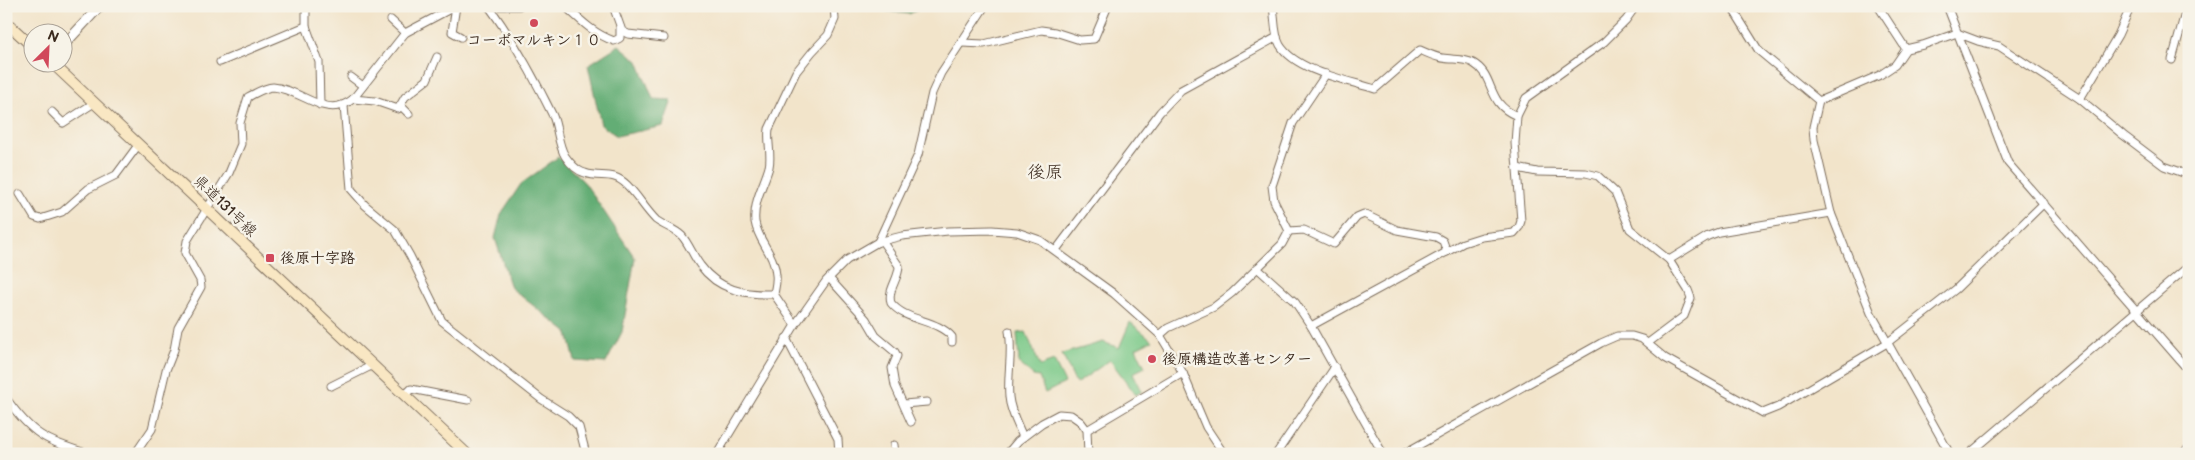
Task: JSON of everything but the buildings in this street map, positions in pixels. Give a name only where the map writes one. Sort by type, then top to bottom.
[{"type":"main road","points":[[6,22],[22,37]]},
{"type":"main road","name":"県道131号線","points":[[61,72],[467,454]]},
{"type":"street","points":[[72,36],[100,6]]},
{"type":"street","points":[[306,6],[306,26],[319,62],[320,105]]},
{"type":"street","points":[[135,454],[152,429],[166,370],[174,350],[178,328],[201,287],[200,280],[185,250],[193,230],[230,173],[241,144],[240,123],[248,97],[259,90],[273,87],[297,93],[320,105],[344,106],[353,99],[406,33],[456,6],[452,32],[461,37]]},
{"type":"street","points":[[488,7],[519,6]]},
{"type":"street","points":[[565,6],[584,25],[602,37],[614,41],[620,38],[620,27]]},
{"type":"street","points":[[613,6],[622,32],[664,38]]},
{"type":"street","points":[[795,325],[774,294],[777,275],[773,262],[758,233],[755,221],[760,188],[770,166],[769,128],[796,72],[828,35],[835,19],[834,6]]},
{"type":"street","points":[[880,242],[918,155],[932,93],[941,73],[985,6]]},
{"type":"street","points":[[962,43],[984,44],[1041,30],[1055,32],[1084,41],[1094,39],[1108,6]]},
{"type":"street","points":[[1273,6],[1277,37],[1280,45],[1299,63],[1326,74],[1374,89],[1420,50],[1439,58],[1463,60],[1473,63],[1487,80],[1497,102],[1505,111],[1518,116]]},
{"type":"street","points":[[1311,326],[1463,244],[1482,237],[1514,233],[1519,228],[1521,221],[1515,143],[1518,116],[1526,98],[1604,42],[1626,20],[1636,6]]},
{"type":"street","points":[[1731,6],[1759,51],[1819,101]]},
{"type":"street","points":[[1878,6],[1906,49]]},
{"type":"street","points":[[1947,6],[2008,163],[2189,371]]},
{"type":"street","points":[[2080,99],[2118,35],[2130,6]]},
{"type":"street","points":[[2172,60],[2187,6]]},
{"type":"street","points":[[488,7],[512,39],[548,108],[558,131],[564,155],[577,169],[585,173],[612,175],[627,185],[643,207],[659,222],[681,235],[700,266],[718,284],[736,291],[755,295],[774,294]]},
{"type":"street","points":[[391,20],[406,33]]},
{"type":"street","points":[[220,62],[306,26]]},
{"type":"street","points":[[1819,101],[1880,75],[1895,65],[1906,49],[1957,33],[1999,46],[2080,99],[2164,166],[2189,175]]},
{"type":"street","points":[[1056,250],[1160,112],[1181,90],[1277,37]]},
{"type":"street","points":[[353,99],[375,101],[398,109],[405,97],[427,80],[437,57]]},
{"type":"street","points":[[1289,230],[1274,201],[1272,186],[1293,123],[1326,74]]},
{"type":"street","points":[[351,77],[363,86]]},
{"type":"street","points":[[1819,101],[1813,127],[1814,140],[1832,213],[1871,313],[1950,454]]},
{"type":"street","points":[[52,112],[63,124],[94,103]]},
{"type":"street","points":[[344,106],[351,189],[365,205],[395,230],[442,321],[541,399],[568,416],[579,427],[586,454]]},
{"type":"street","points":[[401,106],[410,114]]},
{"type":"street","points":[[20,194],[34,217],[40,219],[62,212],[88,189],[116,175],[138,144]]},
{"type":"street","points":[[1517,168],[1537,172],[1586,173],[1598,176],[1615,192],[1630,229],[1669,260],[1691,298],[1684,316],[1648,343]]},
{"type":"street","points":[[1403,454],[1601,343],[1617,336],[1642,339],[1665,358],[1763,413],[1778,407],[1887,343],[1956,289],[2044,203]]},
{"type":"street","points":[[1669,260],[1701,240],[1719,232],[1832,213]]},
{"type":"street","points":[[1289,230],[1304,230],[1334,244],[1357,217],[1364,214],[1397,230],[1436,237],[1442,241],[1447,252]]},
{"type":"street","points":[[718,454],[786,338],[829,278],[847,260],[880,242],[902,236],[948,231],[992,230],[1030,235],[1056,250],[1114,293],[1160,334],[1183,373],[1206,426],[1224,454]]},
{"type":"street","points":[[1160,334],[1168,328],[1214,307],[1232,293],[1282,244],[1289,230]]},
{"type":"street","points":[[880,242],[899,266],[899,273],[890,292],[891,303],[902,312],[942,328],[952,337],[952,342]]},
{"type":"street","points":[[1969,454],[2189,266]]},
{"type":"street","points":[[1257,268],[1295,302],[1335,367],[1383,454]]},
{"type":"street","points":[[829,278],[866,318],[876,336],[895,352],[897,356],[892,368],[893,378],[912,422]]},
{"type":"street","points":[[1009,332],[1012,346],[1009,398],[1023,437]]},
{"type":"street","points":[[786,338],[838,439],[839,454]]},
{"type":"street","points":[[331,386],[373,365]]},
{"type":"street","points":[[1276,454],[1335,367]]},
{"type":"street","points":[[1087,430],[1183,373]]},
{"type":"street","points":[[405,395],[411,389],[468,400]]},
{"type":"street","points":[[6,398],[19,416],[35,432],[53,443],[89,454]]},
{"type":"street","points":[[904,404],[927,402]]},
{"type":"street","points":[[1007,454],[1023,437],[1059,414],[1071,415],[1081,422],[1087,430],[1088,454]]},
{"type":"street","points":[[894,445],[894,454]]},
{"type":"street","points":[[2182,454],[2189,448]]},
{"type":"green space","points":[[887,6],[925,6],[909,14],[887,11]]},
{"type":"green space","points":[[619,45],[638,61],[653,99],[672,100],[663,126],[617,136],[601,125],[588,65]]},
{"type":"green space","points":[[558,157],[585,183],[635,258],[622,332],[606,363],[575,361],[568,333],[511,288],[495,238],[501,214],[521,184]]},
{"type":"green space","points":[[1130,322],[1152,340],[1136,348],[1145,367],[1133,373],[1142,391],[1136,395],[1110,360],[1076,384],[1062,354],[1103,342],[1119,348]]},
{"type":"green space","points":[[1026,332],[1040,366],[1054,361],[1065,383],[1045,393],[1039,377],[1033,376],[1019,363],[1017,333]]},
{"type":"place","name":"コーポマルキン１０","points":[[534,23]]},
{"type":"place","name":"後原十字路","points":[[270,258]]},
{"type":"place","name":"後原構造改善センター","points":[[1152,359]]},
{"type":"district","name":"後原","points":[[1045,172]]}]
